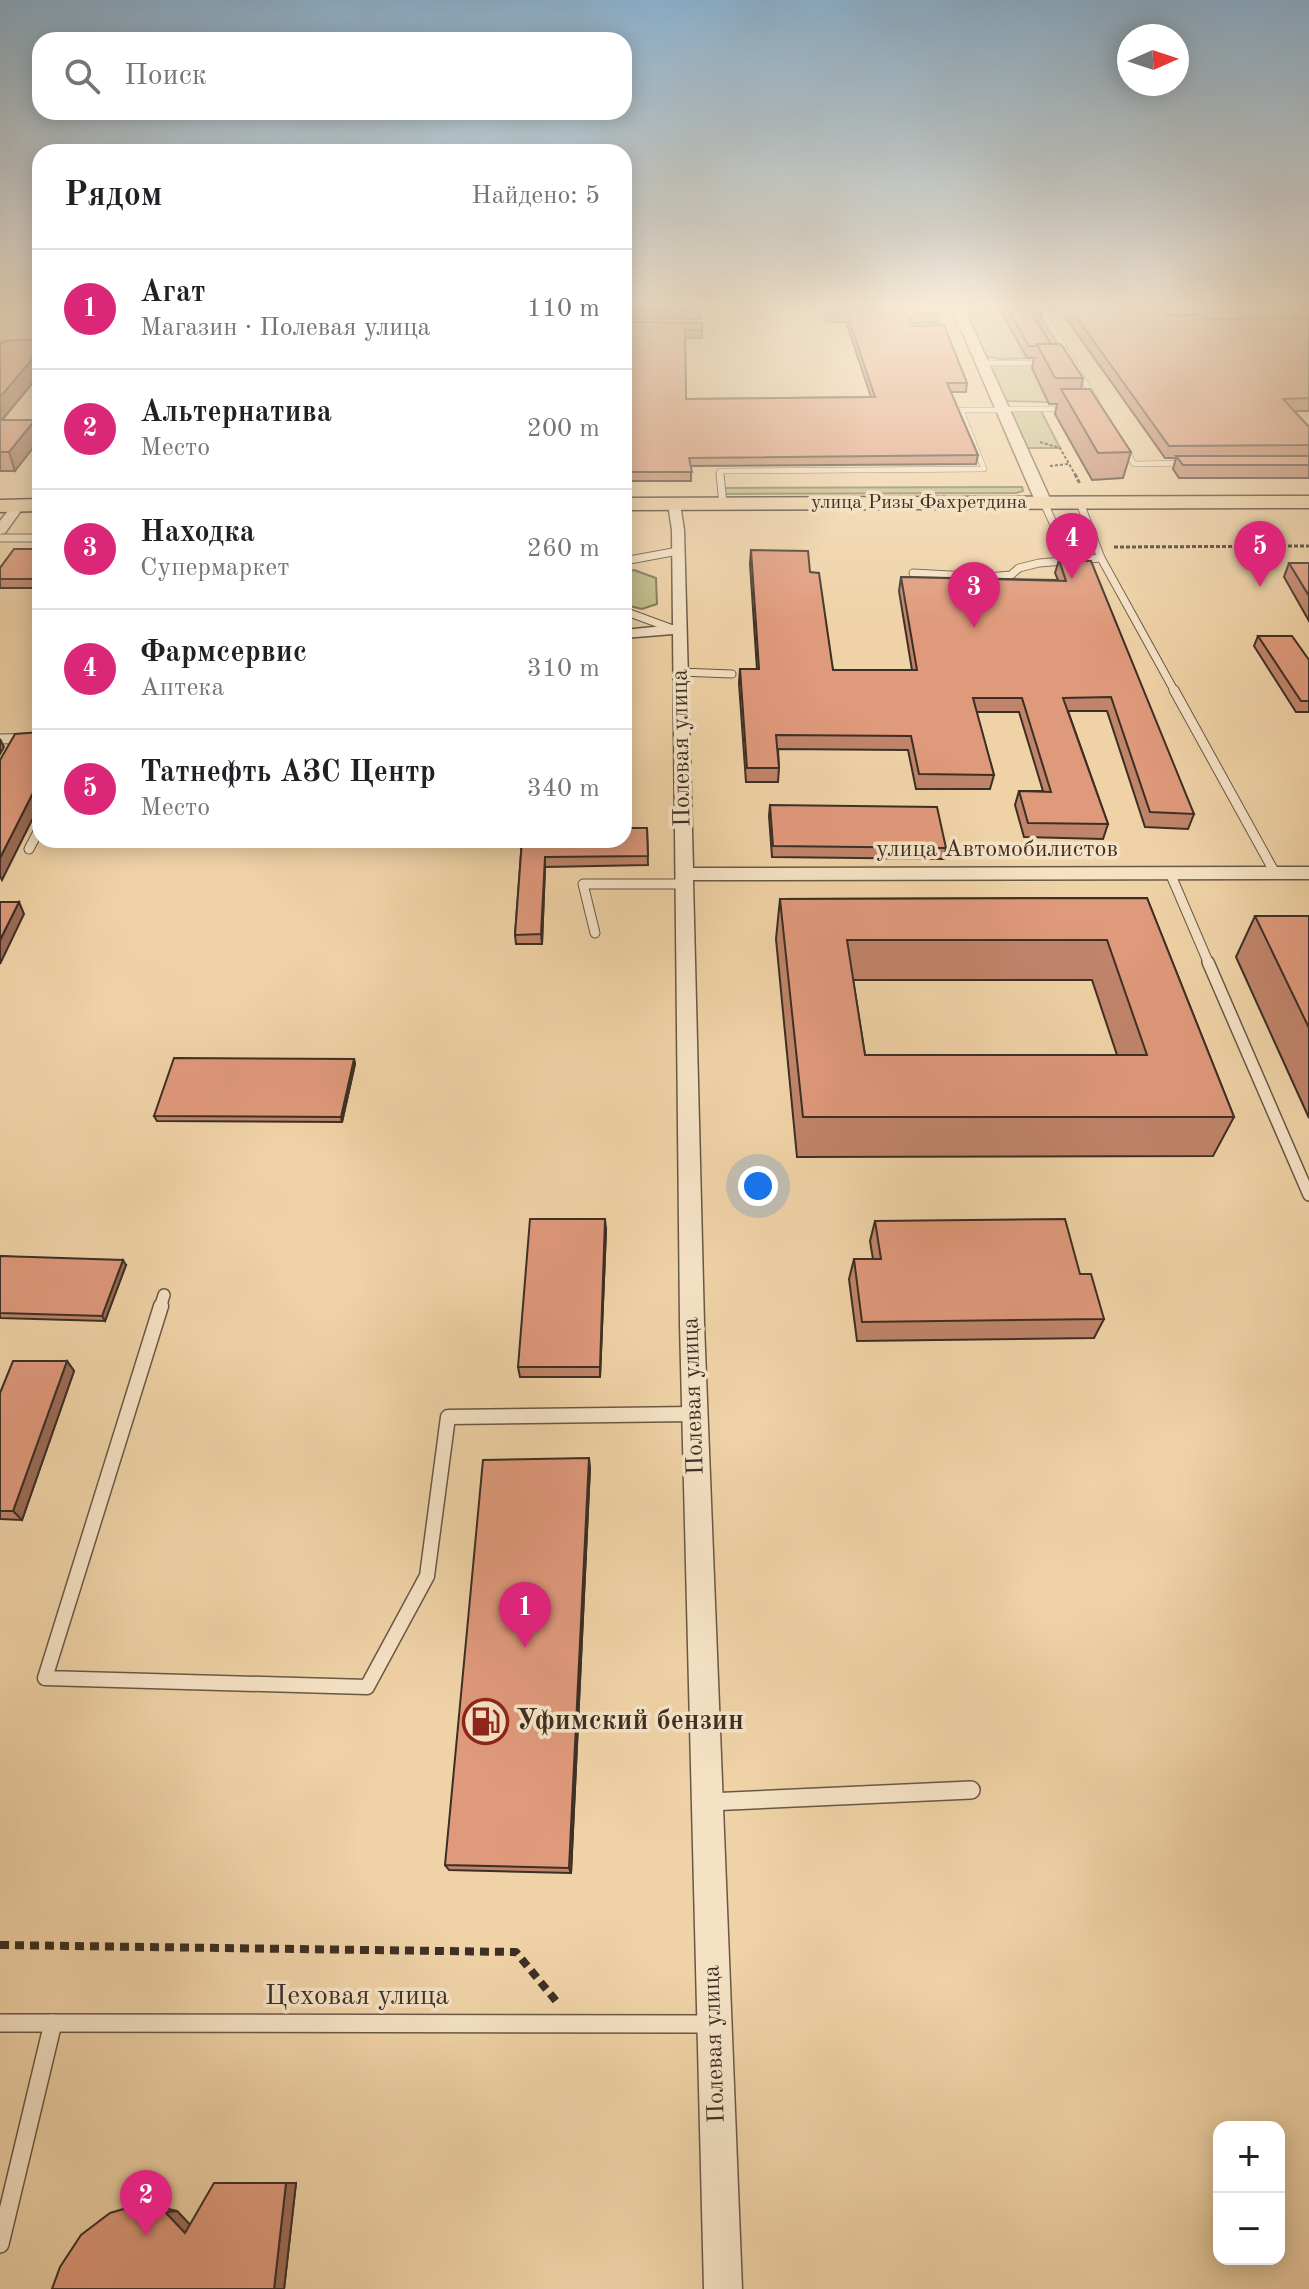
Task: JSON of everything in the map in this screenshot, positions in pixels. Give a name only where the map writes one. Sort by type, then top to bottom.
[{"type":"main road","name":"улица Ризы Фахретдина","points":[[632,504],[1044,503],[1080,494],[1306,505]]},
{"type":"street","points":[[1005,411],[1044,503]]},
{"type":"street","name":"Полевая улица","points":[[674,504],[678,551],[676,629],[680,672],[695,1414],[723,2289]]},
{"type":"street","points":[[0,530],[20,505]]},
{"type":"street","points":[[632,633],[676,629]]},
{"type":"street","name":"улица Автомобилистов","points":[[684,879],[1309,873]]},
{"type":"lane","points":[[723,504],[720,471],[984,469],[961,411]]},
{"type":"lane","points":[[1118,436],[1134,464],[1198,463]]},
{"type":"lane","points":[[1080,494],[1101,558],[1275,873]]},
{"type":"lane","points":[[1044,503],[1060,538]]},
{"type":"lane","points":[[0,538],[32,538]]},
{"type":"lane","points":[[632,560],[678,551]]},
{"type":"lane","points":[[913,573],[987,577],[1011,575],[1019,568],[1039,563],[1101,558]]},
{"type":"lane","points":[[632,614],[676,629]]},
{"type":"lane","points":[[680,672],[732,674]]},
{"type":"lane","points":[[11,748],[17,738]]},
{"type":"lane","points":[[0,739],[32,738]]},
{"type":"lane","points":[[29,849],[32,843]]},
{"type":"lane","points":[[1170,873],[1309,1195]]},
{"type":"lane","points":[[595,933],[583,884],[684,879]]},
{"type":"lane","points":[[164,1295],[45,1678],[367,1687],[427,1576],[448,1417],[695,1414]]},
{"type":"lane","points":[[707,1802],[971,1790]]},
{"type":"lane","name":"Цеховая улица","points":[[0,2023],[715,2024]]},
{"type":"lane","points":[[0,2244],[53,2023]]},
{"type":"path","points":[[1068,464],[1080,494]]},
{"type":"path","points":[[1105,547],[1309,546]]},
{"type":"path","points":[[0,1945],[516,1952],[575,2024]]},
{"type":"shaded area","points":[[1011,411],[1041,411],[1060,448],[1027,448]]},
{"type":"shaded area","points":[[1022,487],[1023,491],[1016,493],[722,494],[721,488]]},
{"type":"shaded area","points":[[632,571],[656,578],[657,604],[642,609],[632,607]]},
{"type":"building","points":[[632,411],[959,411],[978,455],[689,458],[692,472],[632,472]]},
{"type":"building","points":[[1074,411],[1104,411],[1131,452],[1098,453]]},
{"type":"building","points":[[1144,411],[1294,411],[1309,427],[1309,445],[1169,446]]},
{"type":"building","points":[[0,420],[32,420],[9,452],[0,452]]},
{"type":"building","points":[[1176,456],[1309,456],[1309,465],[1183,465]]},
{"type":"building","points":[[14,549],[32,549],[32,579],[0,579],[0,568]]},
{"type":"building","points":[[751,550],[808,551],[810,572],[819,573],[833,670],[917,670],[901,577],[1066,581],[1059,560],[1091,561],[1194,814],[1150,812],[1111,697],[1063,698],[1108,824],[1028,823],[1019,791],[1051,792],[1022,698],[973,698],[994,775],[919,774],[911,736],[776,735],[779,768],[747,768],[740,669],[759,669]]},
{"type":"building","points":[[1289,563],[1309,563],[1309,596]]},
{"type":"building","points":[[1258,636],[1292,636],[1309,660],[1309,701],[1301,701]]},
{"type":"building","points":[[32,733],[32,795],[0,858],[0,760],[15,734]]},
{"type":"building","points":[[770,805],[937,807],[946,848],[773,846]]},
{"type":"building","points":[[632,828],[647,828],[648,856],[545,857],[541,934],[515,935],[521,848],[632,848]]},
{"type":"building","points":[[1147,898],[1234,1117],[803,1117],[780,899]],"holes":[[[847,940],[1107,940],[1147,1055],[865,1055]]]},
{"type":"building","points":[[0,902],[19,902],[0,940]]},
{"type":"building","points":[[1255,916],[1309,916],[1309,1028]]},
{"type":"building","points":[[174,1058],[354,1059],[341,1117],[154,1116]]},
{"type":"building","points":[[530,1219],[605,1219],[600,1367],[518,1367]]},
{"type":"building","points":[[1065,1219],[1080,1274],[1091,1274],[1104,1319],[862,1322],[854,1259],[881,1259],[875,1221]]},
{"type":"building","points":[[0,1256],[123,1260],[102,1316],[0,1313]]},
{"type":"building","points":[[13,1361],[67,1361],[13,1511],[0,1511],[0,1393]]},
{"type":"building","points":[[589,1458],[569,1868],[445,1865],[483,1460]]},
{"type":"building","points":[[214,2183],[286,2183],[274,2289],[52,2289],[60,2267],[81,2235],[110,2213],[137,2205],[165,2212],[185,2233]]},
{"type":"place","name":"Фармсервис","points":[[1072,579]]},
{"type":"place","name":"Татнефть АЗС Центр","points":[[1260,587]]},
{"type":"place","name":"Находка","points":[[974,628]]},
{"type":"place","name":"Агат","points":[[525,1648]]},
{"type":"place","name":"Уфимский бензин","points":[[485,1722]]},
{"type":"place","name":"Альтернатива","points":[[146,2236]]}]
